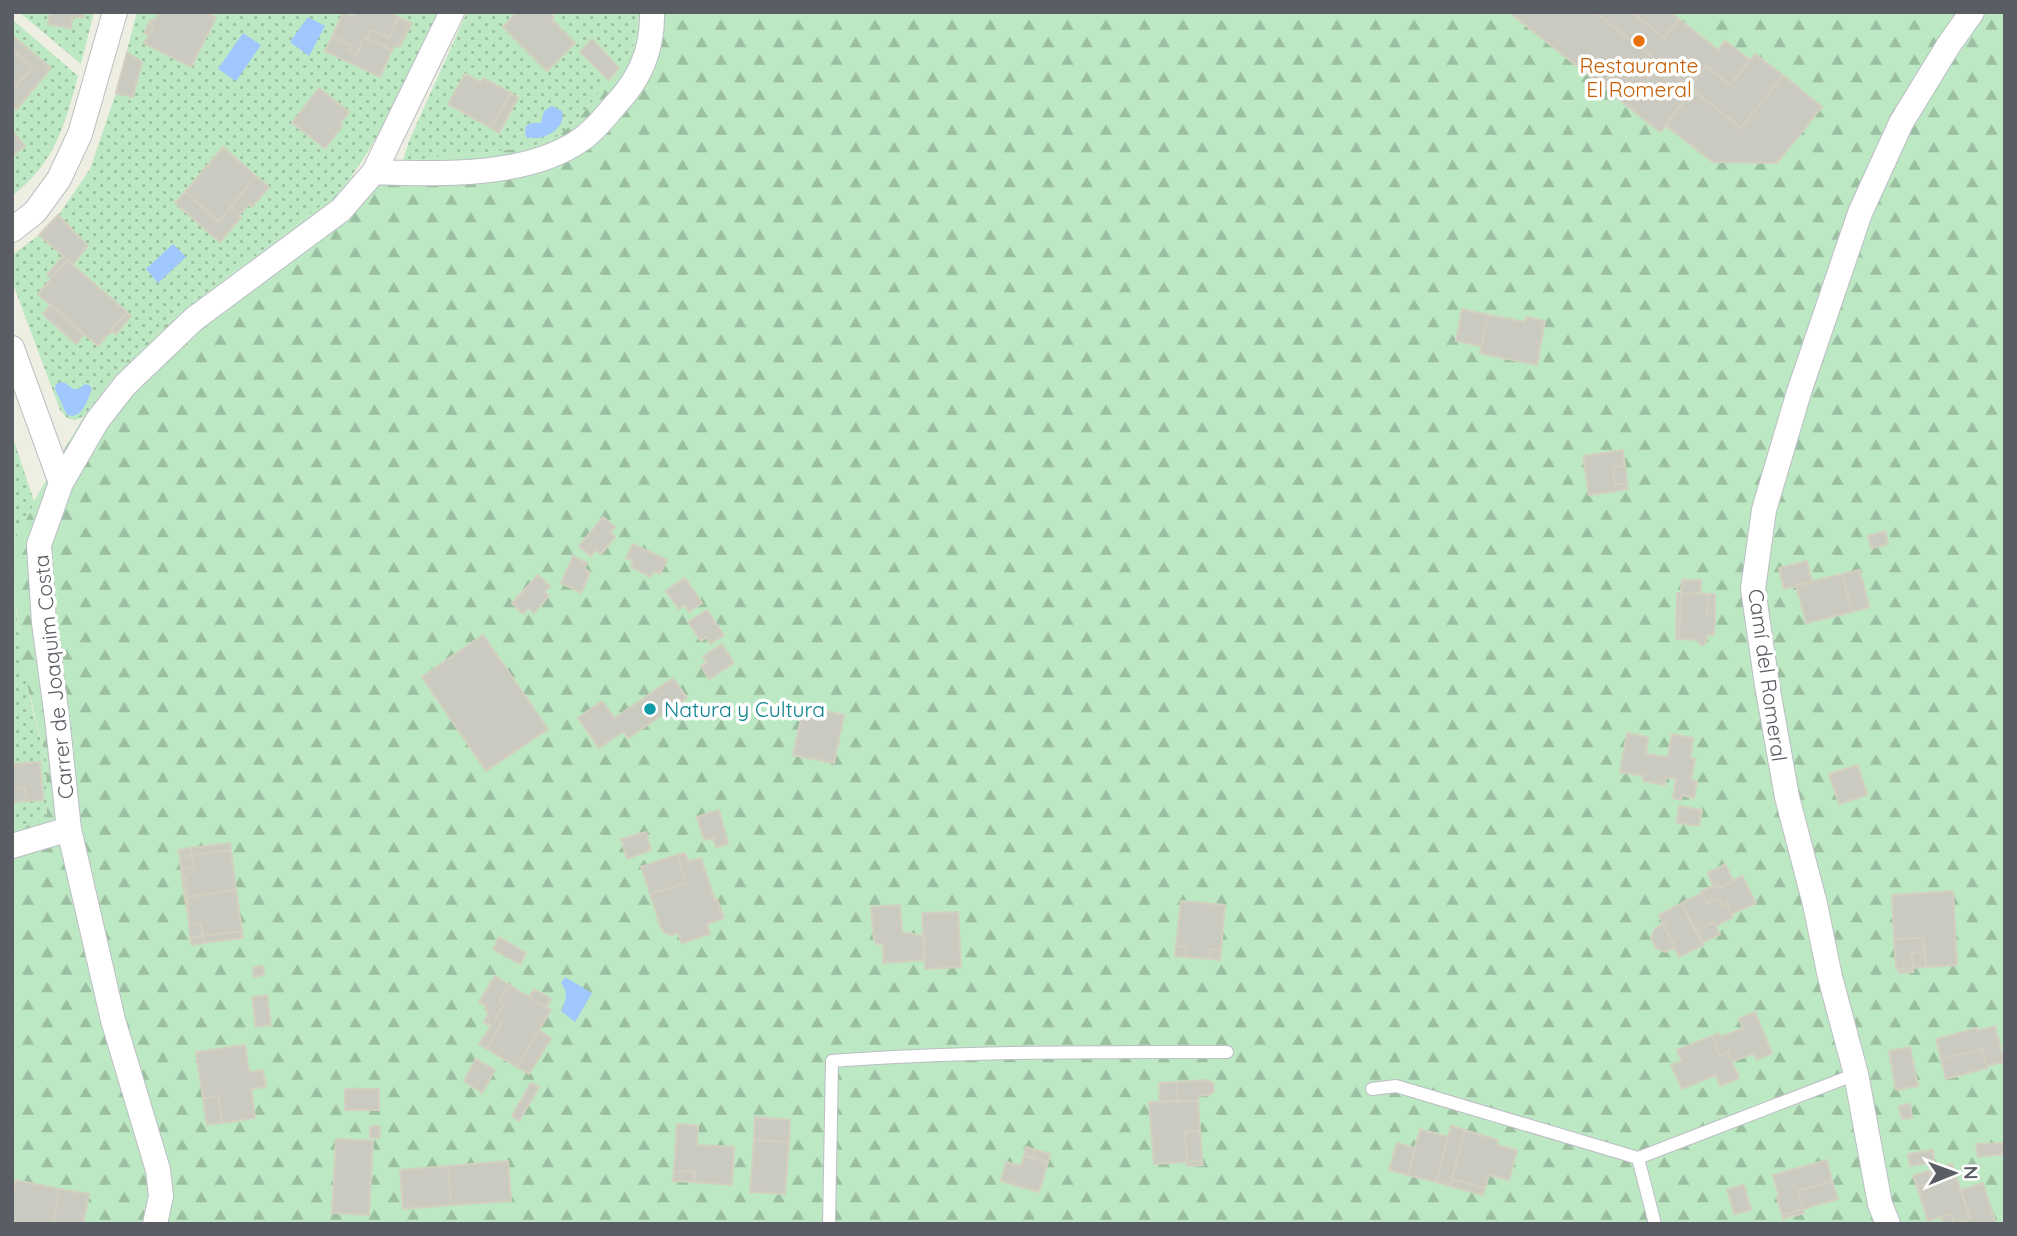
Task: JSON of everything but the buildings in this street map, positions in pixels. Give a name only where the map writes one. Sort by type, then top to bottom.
[{"type":"street","points":[[12,230],[35,212],[59,179],[80,134],[115,12]]},
{"type":"street","name":"Carrer de Joaquim Costa","points":[[155,1224],[161,1196],[158,1170],[113,1020],[69,829],[44,623],[39,545],[61,483],[97,421],[125,385],[194,319],[341,210],[374,172],[452,12]]},
{"type":"street","points":[[374,172],[430,174],[511,166],[543,160],[565,150],[585,138],[638,77],[648,49],[652,12]]},
{"type":"street","name":"Camí del Romeral","points":[[1880,1217],[1856,1074],[1787,797],[1753,589],[1764,510],[1799,392],[1860,213],[1901,123],[1972,12]]},
{"type":"street","points":[[12,348],[61,483]]},
{"type":"street","points":[[12,846],[69,829]]},
{"type":"lane","points":[[830,1224],[832,1061],[901,1056],[1051,1052],[1227,1052]]},
{"type":"lane","points":[[1372,1089],[1396,1086],[1638,1158],[1856,1074]]},
{"type":"lane","points":[[1638,1158],[1656,1224]]},
{"type":"green space","points":[[19,12],[94,12],[81,64]]},
{"type":"green space","points":[[137,12],[438,12],[382,128],[355,172],[339,192],[165,325],[122,365],[84,416],[76,420],[68,419],[60,410],[12,281],[12,256],[58,216],[90,169],[116,93]]},
{"type":"green space","points":[[467,12],[639,12],[638,34],[630,53],[578,120],[555,138],[528,148],[403,161],[409,141]]},
{"type":"green space","points":[[639,12],[2005,12],[2005,1224],[12,1224],[12,829],[47,816],[46,760],[22,664],[12,568],[12,545],[34,501],[84,416],[122,365],[165,325],[339,192],[353,175],[403,161],[528,148],[555,138],[578,120],[630,53],[638,34]]},
{"type":"green space","points":[[12,19],[78,76],[56,142],[39,170],[12,196]]},
{"type":"green space","points":[[12,435],[34,501],[12,545]]},
{"type":"green space","points":[[12,568],[18,630],[31,704],[46,760],[47,817],[12,829]]},
{"type":"water","points":[[308,17],[325,26],[309,56],[290,42]]},
{"type":"water","points":[[243,33],[261,45],[236,81],[218,69]]},
{"type":"water","points":[[552,106],[562,111],[563,117],[557,128],[546,136],[526,137],[526,126],[541,123],[544,111]]},
{"type":"water","points":[[173,244],[186,257],[158,283],[146,269]]},
{"type":"water","points":[[61,382],[73,389],[79,389],[85,384],[92,389],[77,415],[67,415],[55,389],[56,384]]},
{"type":"water","points":[[565,977],[592,993],[575,1022],[561,1011],[566,997],[561,983]]},
{"type":"place","name":"Restaurante El Romeral","points":[[1639,41]]},
{"type":"place","name":"Natura y Cultura","points":[[650,709]]}]
